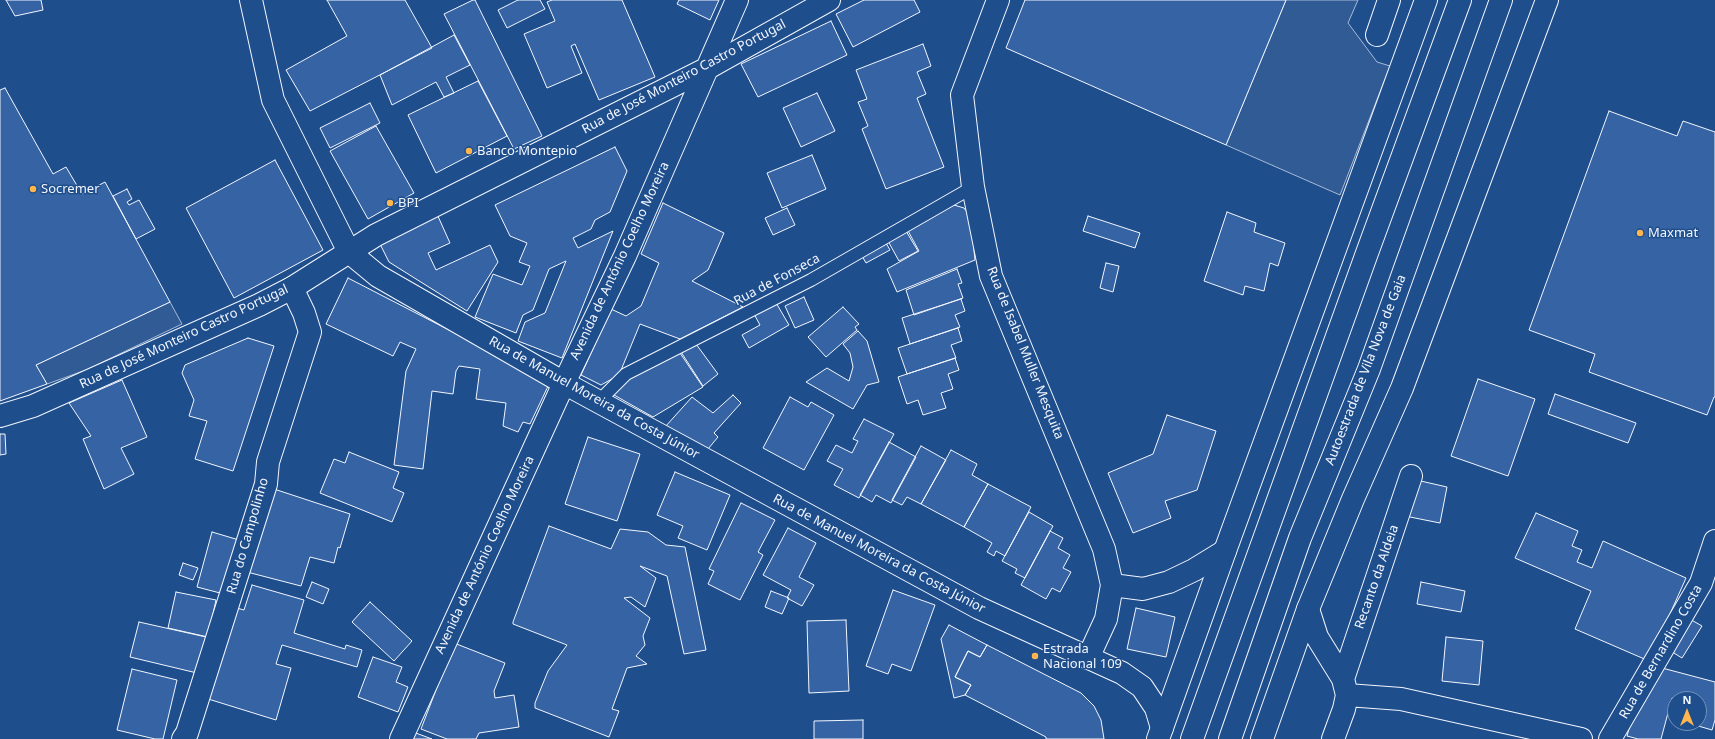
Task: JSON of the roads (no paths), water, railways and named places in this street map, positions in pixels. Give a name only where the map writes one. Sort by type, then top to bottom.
[{"type":"main road","name":"Rua de Manuel Moreira da Costa Júnior","points":[[251,0],[273,100],[349,252],[378,276],[598,402],[979,608],[1122,673],[1142,687],[1156,708],[1160,734]]},
{"type":"main road","name":"Avenida de António Coelho Moreira","points":[[401,739],[564,383],[625,256],[737,0]]},
{"type":"main road","name":"Rua de José Monteiro Castro Portugal","points":[[0,416],[34,406],[260,305],[292,288],[376,235],[706,69],[829,0]]},
{"type":"main road","name":"Rua de Isabel Muller Mesquita","points":[[998,0],[962,95],[973,186],[991,276],[1104,549],[1112,586]]},
{"type":"main road","points":[[1377,35],[1389,0]]},
{"type":"main road","points":[[1160,734],[1225,551],[1426,0]]},
{"type":"main road","points":[[1192,739],[1350,297],[1460,0]]},
{"type":"main road","name":"Autoestrada de Vila Nova de Gaia","points":[[1230,739],[1300,538],[1369,369],[1501,1]]},
{"type":"main road","points":[[1262,739],[1308,609],[1353,499],[1402,388],[1550,3]]},
{"type":"main road","name":"Rua do Campolinho","points":[[183,739],[187,733],[266,484],[268,462],[310,332],[304,313],[292,288]]},
{"type":"main road","name":"Recanto da Aldeia","points":[[1333,739],[1344,709],[1345,687],[1411,476]]},
{"type":"main road","name":"Rua de Bernardino Costa","points":[[1610,739],[1701,583],[1715,541]]},
{"type":"main road","points":[[1088,658],[1106,619],[1112,586],[1143,589],[1169,582],[1194,570],[1225,551]]},
{"type":"main road","points":[[1308,609],[1318,637],[1345,687],[1581,739]]},
{"type":"lane","name":"Rua de Fonseca","points":[[598,402],[626,374],[811,280],[973,186]]},
{"type":"place","name":"Banco Montepio","points":[[469,151]]},
{"type":"place","name":"Socremer","points":[[33,189]]},
{"type":"place","name":"BPI","points":[[390,203]]},
{"type":"place","name":"Maxmat","points":[[1640,233]]},
{"type":"place","name":"Estrada Nacional 109","points":[[1035,656]]}]
